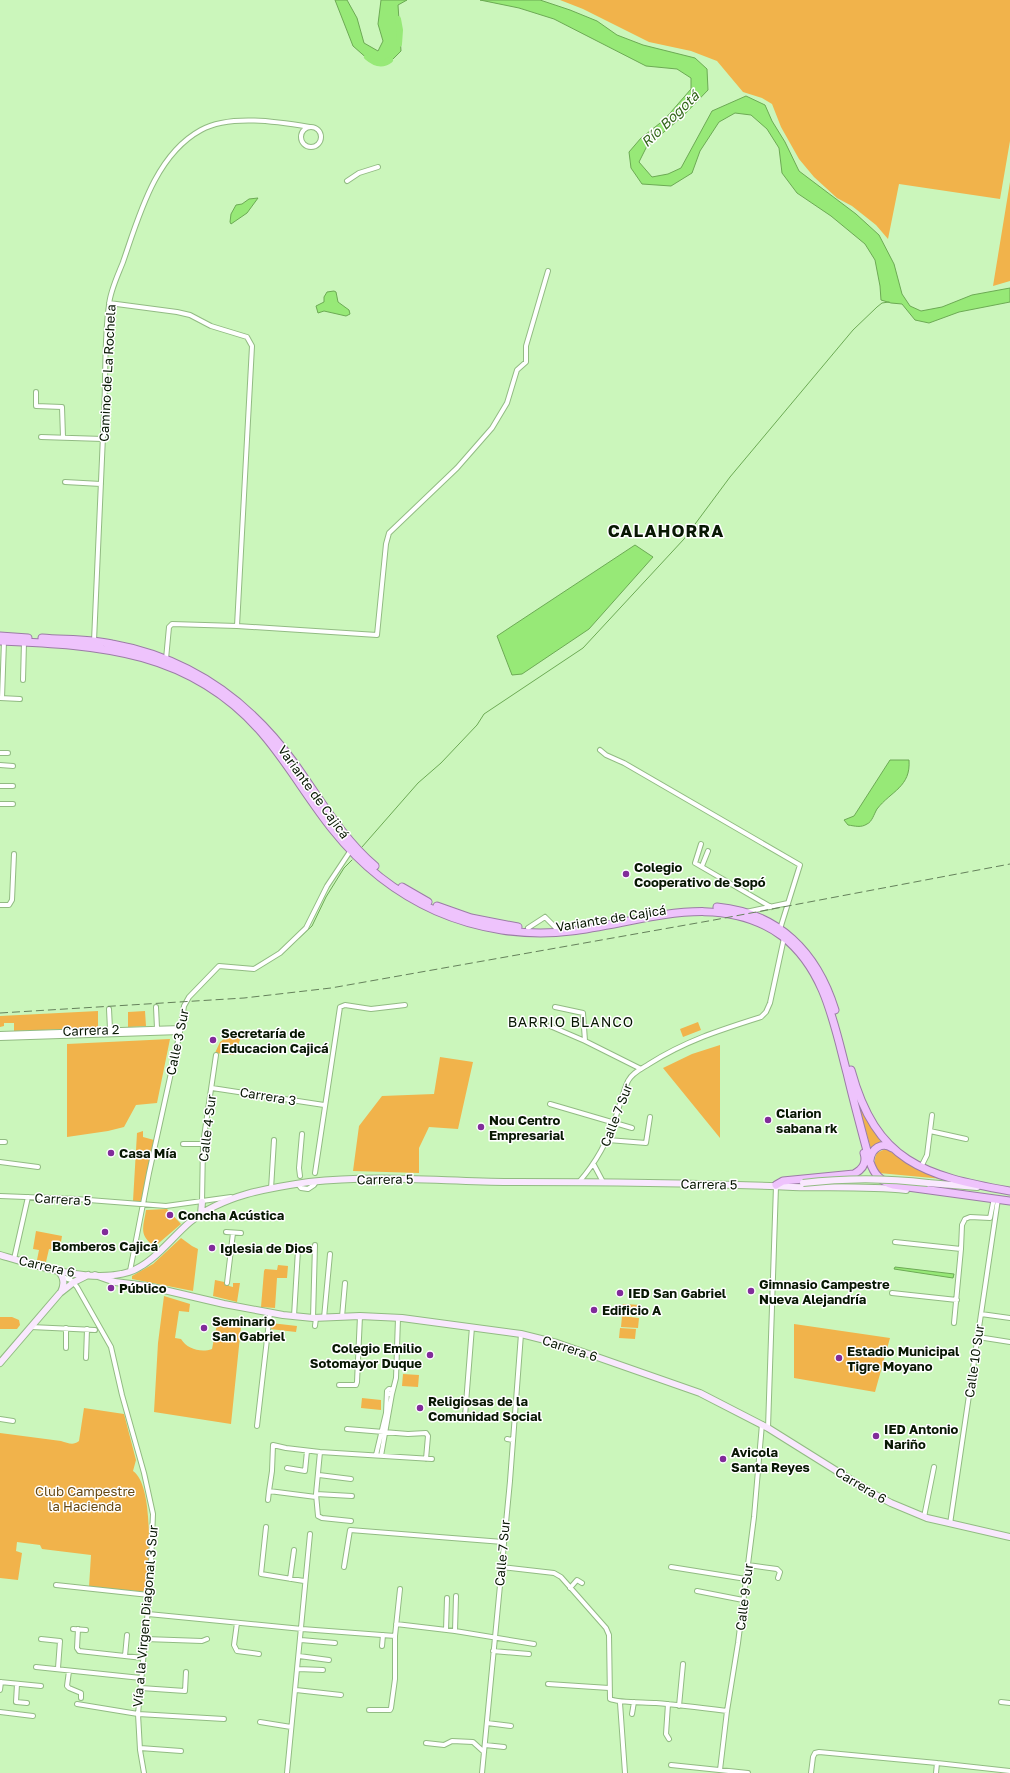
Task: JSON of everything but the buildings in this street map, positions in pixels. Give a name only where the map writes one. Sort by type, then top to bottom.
[{"type":"highway","name":"Variante de Cajicá","points":[[1,640],[94,641],[137,649],[166,659],[192,671],[214,684],[256,717],[282,747],[353,851]]},
{"type":"highway","name":"Variante de Cajicá","points":[[1,640],[94,648],[136,655],[177,670],[211,689],[241,711],[261,732],[331,827],[353,851],[399,885],[437,906],[471,918],[528,928],[556,928],[686,907],[710,906],[745,912],[759,917],[780,929],[801,946],[819,970],[831,997],[854,1081],[862,1104],[875,1128],[894,1149],[921,1168],[949,1178],[1010,1191]]},
{"type":"highway","name":"Variante de Cajicá","points":[[366,861],[396,888],[435,911],[473,924],[504,930],[546,933],[570,931],[680,912],[710,911],[749,918],[773,930],[792,945],[810,966],[824,994],[833,1020],[870,1162],[875,1174],[886,1183],[1010,1201]]},
{"type":"highway","points":[[775,1186],[783,1181],[854,1174],[860,1171],[866,1158],[861,1138],[861,1127]]},
{"type":"highway","points":[[870,1162],[870,1156],[877,1147],[889,1146],[894,1149]]},
{"type":"main road","name":"Carrera 5","points":[[238,1196],[298,1184],[316,1182],[397,1179],[490,1182],[603,1182],[864,1188],[924,1192],[933,1191]]},
{"type":"main road","name":"Carrera 5","points":[[775,1186],[853,1179],[878,1179],[978,1187],[984,1186]]},
{"type":"main road","name":"Carrera 6","points":[[0,1255],[57,1270],[92,1275],[111,1275],[128,1272],[147,1262],[201,1214],[238,1196]]},
{"type":"main road","points":[[201,1214],[202,1202]]},
{"type":"main road","points":[[57,1270],[62,1277],[63,1286],[60,1293]]},
{"type":"main road","points":[[128,1272],[123,1278],[128,1283]]},
{"type":"main road","points":[[0,1363],[60,1293],[74,1282],[92,1275]]},
{"type":"main road","name":"Carrera 6","points":[[92,1275],[115,1282],[128,1283],[294,1316],[314,1318],[360,1316],[398,1318],[521,1334],[557,1343],[665,1380],[700,1394],[762,1424],[872,1493],[924,1518],[1010,1537]]},
{"type":"street","name":"Camino de La Rochela","points":[[94,641],[109,304],[133,232],[149,193],[158,173],[175,150],[186,139],[210,126],[246,121],[293,124],[310,128]]},
{"type":"street","points":[[293,124],[299,128],[302,134],[302,140],[307,146],[311,147],[318,144],[320,140],[320,134],[316,129],[310,128],[304,130],[302,134]]},
{"type":"street","points":[[347,180],[359,173],[378,167]]},
{"type":"street","points":[[166,659],[169,627],[172,624],[237,626],[377,635],[388,535],[457,468],[492,428],[507,403],[517,370],[526,362],[526,346],[548,271]]},
{"type":"street","points":[[109,304],[153,308],[190,315],[211,326],[247,337],[252,346],[237,626]]},
{"type":"street","points":[[36,392],[36,406],[62,407],[63,438]]},
{"type":"street","points":[[41,437],[103,439]]},
{"type":"street","points":[[65,482],[101,484]]},
{"type":"street","points":[[178,619],[178,624]]},
{"type":"street","points":[[1,640],[1,698],[20,699]]},
{"type":"street","points":[[23,680],[24,642]]},
{"type":"street","points":[[600,750],[606,755],[624,763],[800,865],[780,929]]},
{"type":"street","points":[[0,753],[8,753]]},
{"type":"street","points":[[0,765],[13,766]]},
{"type":"street","points":[[0,786],[13,786]]},
{"type":"street","points":[[0,804],[13,804]]},
{"type":"street","points":[[701,844],[695,862],[771,907]]},
{"type":"street","name":"Calle 3 Sur","points":[[128,1272],[186,1002],[216,968],[222,966],[254,969],[280,953],[306,928],[326,886],[353,851]]},
{"type":"street","points":[[702,866],[708,851]]},
{"type":"street","points":[[0,905],[9,905],[11,902],[14,854]]},
{"type":"street","points":[[745,912],[788,903]]},
{"type":"street","points":[[528,928],[545,916],[556,928]]},
{"type":"street","name":"Calle 7 Sur","points":[[579,1182],[594,1165],[608,1140],[628,1082],[635,1073],[675,1048],[763,1015],[770,1003],[784,938]]},
{"type":"street","points":[[315,1173],[324,1105],[340,1007],[345,1005],[371,1009],[404,1005]]},
{"type":"street","points":[[555,1007],[583,1013],[585,1041]]},
{"type":"street","points":[[156,1008],[157,1028]]},
{"type":"street","points":[[109,1009],[110,1029]]},
{"type":"street","points":[[550,1026],[585,1041],[641,1069]]},
{"type":"street","name":"Carrera 2","points":[[0,1034],[110,1029],[157,1028],[181,1030]]},
{"type":"street","points":[[0,1038],[181,1030]]},
{"type":"street","name":"Calle 4 Sur","points":[[202,1202],[203,1144],[216,1055]]},
{"type":"street","name":"Carrera 3","points":[[212,1088],[324,1105]]},
{"type":"street","points":[[550,1104],[632,1128]]},
{"type":"street","points":[[921,1168],[927,1155],[932,1115]]},
{"type":"street","points":[[608,1140],[646,1143],[650,1117]]},
{"type":"street","points":[[930,1131],[966,1139]]},
{"type":"street","points":[[300,1176],[299,1168],[302,1134]]},
{"type":"street","points":[[271,1189],[274,1140]]},
{"type":"street","points":[[0,1142],[5,1142]]},
{"type":"street","points":[[183,1144],[203,1144]]},
{"type":"street","points":[[0,1162],[38,1167]]},
{"type":"street","points":[[594,1165],[597,1174],[603,1182]]},
{"type":"street","points":[[768,1428],[775,1186]]},
{"type":"street","name":"Carrera 5","points":[[0,1196],[91,1200],[166,1206],[238,1196]]},
{"type":"street","points":[[14,1259],[28,1197]]},
{"type":"street","points":[[954,1323],[962,1225],[965,1219],[970,1217],[990,1218],[996,1198]]},
{"type":"street","name":"Calle 10 Sur","points":[[950,1524],[978,1337],[996,1198]]},
{"type":"street","points":[[226,1232],[241,1233]]},
{"type":"street","points":[[227,1283],[233,1233]]},
{"type":"street","points":[[895,1242],[961,1249]]},
{"type":"street","points":[[315,1245],[315,1326]]},
{"type":"street","points":[[294,1316],[298,1250]]},
{"type":"street","points":[[324,1318],[330,1254]]},
{"type":"street","points":[[62,1277],[74,1282]]},
{"type":"street","name":"Vía a la Virgen Diagonal 3 Sur","points":[[74,1282],[111,1347],[124,1402],[144,1473],[153,1514],[148,1614],[138,1714],[140,1748],[144,1773]]},
{"type":"street","points":[[342,1317],[346,1283]]},
{"type":"street","points":[[892,1293],[957,1300]]},
{"type":"street","points":[[257,1426],[270,1312]]},
{"type":"street","points":[[981,1314],[1010,1318]]},
{"type":"street","points":[[339,1385],[356,1385],[357,1382],[360,1316]]},
{"type":"street","points":[[381,1456],[391,1393],[396,1378],[398,1318]]},
{"type":"street","points":[[31,1327],[95,1330]]},
{"type":"street","points":[[465,1416],[472,1327]]},
{"type":"street","points":[[66,1328],[66,1348]]},
{"type":"street","points":[[86,1358],[87,1330]]},
{"type":"street","name":"Calle 7 Sur","points":[[482,1773],[513,1440],[521,1334]]},
{"type":"street","points":[[978,1337],[1010,1342]]},
{"type":"street","points":[[0,1419],[13,1421]]},
{"type":"street","name":"Calle 9 Sur","points":[[720,1770],[754,1517],[762,1424]]},
{"type":"street","points":[[347,1429],[428,1434],[426,1459]]},
{"type":"street","points":[[376,1455],[384,1432]]},
{"type":"street","points":[[507,1439],[513,1440]]},
{"type":"street","points":[[268,1500],[272,1471],[273,1445],[308,1451],[432,1459]]},
{"type":"street","points":[[377,1450],[382,1450]]},
{"type":"street","points":[[287,1468],[305,1471],[308,1451]]},
{"type":"street","points":[[320,1452],[316,1496],[318,1516],[322,1518],[351,1521]]},
{"type":"street","points":[[924,1518],[934,1467]]},
{"type":"street","points":[[319,1475],[351,1479]]},
{"type":"street","points":[[269,1491],[316,1496],[352,1496]]},
{"type":"street","points":[[266,1527],[261,1574],[304,1581]]},
{"type":"street","points":[[344,1567],[350,1530],[503,1542]]},
{"type":"street","points":[[287,1773],[302,1629],[304,1581],[310,1534]]},
{"type":"street","points":[[290,1579],[294,1550]]},
{"type":"street","points":[[748,1565],[778,1569],[780,1572],[778,1578]]},
{"type":"street","points":[[501,1567],[554,1573],[561,1577],[606,1628],[609,1635],[610,1699],[620,1703],[634,1702],[668,1704],[727,1711]]},
{"type":"street","points":[[671,1567],[746,1579]]},
{"type":"street","points":[[570,1588],[577,1580],[582,1583]]},
{"type":"street","points":[[56,1585],[149,1595]]},
{"type":"street","points":[[369,1710],[390,1710],[391,1708],[395,1679],[395,1636],[400,1589]]},
{"type":"street","points":[[697,1591],[743,1600]]},
{"type":"street","points":[[455,1631],[456,1596]]},
{"type":"street","points":[[446,1630],[447,1598]]},
{"type":"street","points":[[148,1614],[302,1629],[395,1636]]},
{"type":"street","points":[[237,1623],[234,1645],[237,1650],[258,1654]]},
{"type":"street","points":[[396,1624],[455,1631],[534,1644]]},
{"type":"street","points":[[72,1629],[86,1630]]},
{"type":"street","points":[[78,1629],[77,1648],[79,1651],[143,1658]]},
{"type":"street","points":[[125,1656],[127,1635]]},
{"type":"street","points":[[382,1646],[383,1635]]},
{"type":"street","points":[[41,1638],[60,1641],[58,1668]]},
{"type":"street","points":[[145,1639],[202,1641],[207,1639]]},
{"type":"street","points":[[301,1640],[335,1643]]},
{"type":"street","points":[[493,1651],[530,1654]]},
{"type":"street","points":[[299,1656],[329,1660]]},
{"type":"street","points":[[679,1706],[683,1664]]},
{"type":"street","points":[[36,1667],[58,1668],[69,1671],[141,1678]]},
{"type":"street","points":[[298,1669],[323,1670]]},
{"type":"street","points":[[69,1671],[67,1686],[81,1693],[81,1698]]},
{"type":"street","points":[[141,1688],[185,1691],[186,1672]]},
{"type":"street","points":[[0,1690],[0,1682],[41,1686]]},
{"type":"street","points":[[17,1684],[16,1702],[27,1703]]},
{"type":"street","points":[[548,1684],[609,1688]]},
{"type":"street","points":[[296,1690],[341,1696]]},
{"type":"street","points":[[632,1714],[634,1702]]},
{"type":"street","points":[[1001,1702],[1010,1703]]},
{"type":"street","points":[[620,1703],[625,1773]]},
{"type":"street","points":[[78,1704],[138,1714],[224,1719]]},
{"type":"street","points":[[668,1704],[666,1734],[670,1739]]},
{"type":"street","points":[[0,1712],[33,1716]]},
{"type":"street","points":[[260,1722],[291,1728]]},
{"type":"street","points":[[487,1723],[511,1726]]},
{"type":"street","points":[[426,1743],[444,1745],[452,1741],[473,1742],[484,1752]]},
{"type":"street","points":[[485,1745],[504,1747]]},
{"type":"street","points":[[140,1748],[181,1751]]},
{"type":"street","points":[[811,1773],[813,1757],[815,1753],[819,1752],[937,1763],[1010,1772]]},
{"type":"street","points":[[936,1773],[937,1763]]},
{"type":"street","points":[[671,1765],[748,1773]]},
{"type":"green space","points":[[560,0],[1010,0],[1010,141],[1000,199],[899,184],[888,239],[876,225],[852,206],[837,198],[814,177],[799,159],[781,127],[772,104],[762,98],[743,92],[717,61],[691,51],[649,42],[583,9]]},
{"type":"green space","points":[[1010,182],[1010,281],[993,286]]},
{"type":"green space","points":[[98,1011],[98,1028],[14,1031],[14,1023],[4,1023],[4,1026],[0,1027],[0,1016]]},
{"type":"green space","points":[[145,1011],[146,1026],[128,1027],[128,1012]]},
{"type":"green space","points":[[698,1022],[701,1030],[683,1037],[680,1029]]},
{"type":"green space","points":[[224,1029],[228,1030],[228,1037],[233,1038],[233,1034],[242,1035],[234,1055],[215,1053],[220,1042],[224,1039]]},
{"type":"green space","points":[[170,1039],[157,1103],[136,1105],[124,1127],[67,1137],[67,1044]]},
{"type":"green space","points":[[720,1045],[720,1138],[663,1068],[692,1054]]},
{"type":"green space","points":[[440,1057],[473,1062],[458,1129],[429,1127],[419,1148],[419,1173],[353,1171],[359,1126],[382,1096],[434,1094]]},
{"type":"green space","points":[[857,1100],[870,1126],[881,1142],[871,1149]]},
{"type":"green space","points":[[143,1131],[143,1137],[154,1140],[141,1202],[133,1201],[137,1133]]},
{"type":"green space","points":[[885,1149],[890,1150],[896,1155],[943,1179],[879,1173],[875,1159],[877,1153]]},
{"type":"green space","points":[[167,1209],[181,1224],[153,1248],[153,1245],[145,1237],[143,1229],[146,1210]]},
{"type":"green space","points":[[36,1231],[62,1236],[60,1248],[55,1247],[54,1250],[49,1249],[46,1262],[37,1260],[39,1250],[33,1249]]},
{"type":"green space","points":[[181,1238],[198,1249],[193,1291],[132,1279],[132,1276],[153,1264]]},
{"type":"green space","points":[[278,1265],[288,1266],[287,1278],[277,1278],[275,1308],[261,1307],[264,1271],[265,1269],[277,1270]]},
{"type":"green space","points":[[215,1280],[229,1283],[229,1286],[233,1287],[233,1283],[240,1283],[237,1302],[213,1296]]},
{"type":"green space","points":[[164,1296],[190,1304],[189,1312],[179,1311],[175,1338],[181,1339],[191,1348],[203,1351],[212,1349],[218,1319],[238,1323],[240,1317],[242,1317],[231,1424],[154,1412],[158,1343]]},
{"type":"green space","points":[[623,1304],[641,1305],[640,1316],[622,1315]]},
{"type":"green space","points":[[622,1316],[639,1318],[638,1328],[621,1327]]},
{"type":"green space","points":[[0,1317],[12,1317],[19,1320],[20,1325],[17,1329],[0,1329]]},
{"type":"green space","points":[[271,1323],[297,1326],[296,1332],[270,1329]]},
{"type":"green space","name":"Estadio Municipal Tigre Moyano","points":[[794,1324],[890,1338],[875,1392],[794,1378]]},
{"type":"green space","points":[[620,1328],[636,1329],[635,1339],[619,1338]]},
{"type":"green space","points":[[403,1374],[419,1375],[418,1387],[402,1386]]},
{"type":"green space","points":[[362,1398],[381,1400],[381,1410],[361,1408]]},
{"type":"green space","name":"Club Campestre la Hacienda","points":[[84,1408],[124,1414],[136,1460],[133,1471],[140,1479],[145,1493],[149,1528],[148,1592],[89,1587],[91,1555],[42,1549],[40,1545],[17,1542],[16,1551],[22,1553],[18,1580],[0,1578],[0,1433],[61,1441],[70,1444],[75,1443],[79,1441]]},
{"type":"water","points":[[335,0],[347,0],[357,18],[364,43],[378,51],[383,41],[378,24],[381,0],[407,0],[398,5],[401,51],[388,64],[370,61],[353,46]]},
{"type":"water","points":[[480,0],[540,0],[597,21],[617,35],[643,45],[695,58],[707,69],[708,90],[682,117],[647,146],[639,162],[652,177],[668,174],[681,168],[712,111],[746,96],[765,105],[799,171],[856,214],[879,235],[894,264],[902,294],[910,306],[921,311],[942,307],[972,295],[1010,288],[1010,302],[959,312],[929,323],[915,320],[902,304],[881,300],[875,260],[865,244],[831,216],[797,193],[782,173],[779,148],[767,129],[751,115],[735,113],[719,122],[700,151],[692,173],[671,186],[642,184],[631,168],[629,152],[641,138],[664,120],[691,89],[691,78],[677,69],[646,66],[554,19],[519,8]]},
{"type":"water","points":[[258,198],[247,213],[231,224],[231,214],[236,205],[242,204],[249,199]]},
{"type":"water","points":[[327,292],[336,292],[338,302],[349,310],[350,314],[346,316],[324,311],[318,313],[316,306],[324,302],[324,297]]},
{"type":"water","points":[[635,545],[653,557],[589,629],[522,674],[512,675],[497,636]]},
{"type":"water","points":[[890,760],[909,760],[907,777],[899,788],[877,809],[869,823],[860,826],[848,825],[844,820],[854,816]]},
{"type":"water","points":[[895,1267],[954,1274],[953,1278],[894,1269]]},
{"type":"waterway","name":"Río Bogotá","points":[[398,19],[400,30],[399,44]]},
{"type":"waterway","name":"Río Bogotá","points":[[367,57],[381,64],[390,60]]},
{"type":"waterway","points":[[362,847],[418,783],[441,763],[477,725],[484,714],[583,648],[684,539],[730,477],[853,330],[882,303],[889,302]]},
{"type":"waterway","points":[[285,951],[312,926],[326,897],[344,868],[352,860]]},
{"type":"railway","points":[[0,1013],[244,998],[331,988],[714,920],[1010,864]]},
{"type":"place","name":"Colegio Cooperativo de Sopó","points":[[626,874]]},
{"type":"place","name":"Secretaría de Educacion Cajicá","points":[[213,1040]]},
{"type":"place","name":"Clarion sabana rk","points":[[768,1120]]},
{"type":"place","name":"Nou Centro Empresarial","points":[[481,1127]]},
{"type":"place","name":"Casa Mía","points":[[111,1153]]},
{"type":"place","name":"Concha Acústica","points":[[170,1215]]},
{"type":"place","name":"Bomberos Cajicá","points":[[105,1232]]},
{"type":"place","name":"Iglesia de Dios","points":[[212,1248]]},
{"type":"place","name":"Público","points":[[111,1288]]},
{"type":"place","name":"Gimnasio Campestre Nueva Alejandría","points":[[751,1291]]},
{"type":"place","name":"IED San Gabriel","points":[[620,1293]]},
{"type":"place","name":"Edificio A","points":[[594,1310]]},
{"type":"place","name":"Seminario San Gabriel","points":[[204,1328]]},
{"type":"place","name":"Colegio Emilio Sotomayor Duque","points":[[430,1355]]},
{"type":"place","name":"Estadio Municipal Tigre Moyano","points":[[839,1358]]},
{"type":"place","name":"Religiosas de la Comunidad Social","points":[[420,1408]]},
{"type":"place","name":"IED Antonio Nariño","points":[[876,1436]]},
{"type":"place","name":"Avicola Santa Reyes","points":[[723,1459]]},
{"type":"district","name":"CALAHORRA","points":[[666,531]]},
{"type":"district","name":"BARRIO BLANCO","points":[[571,1022]]}]
